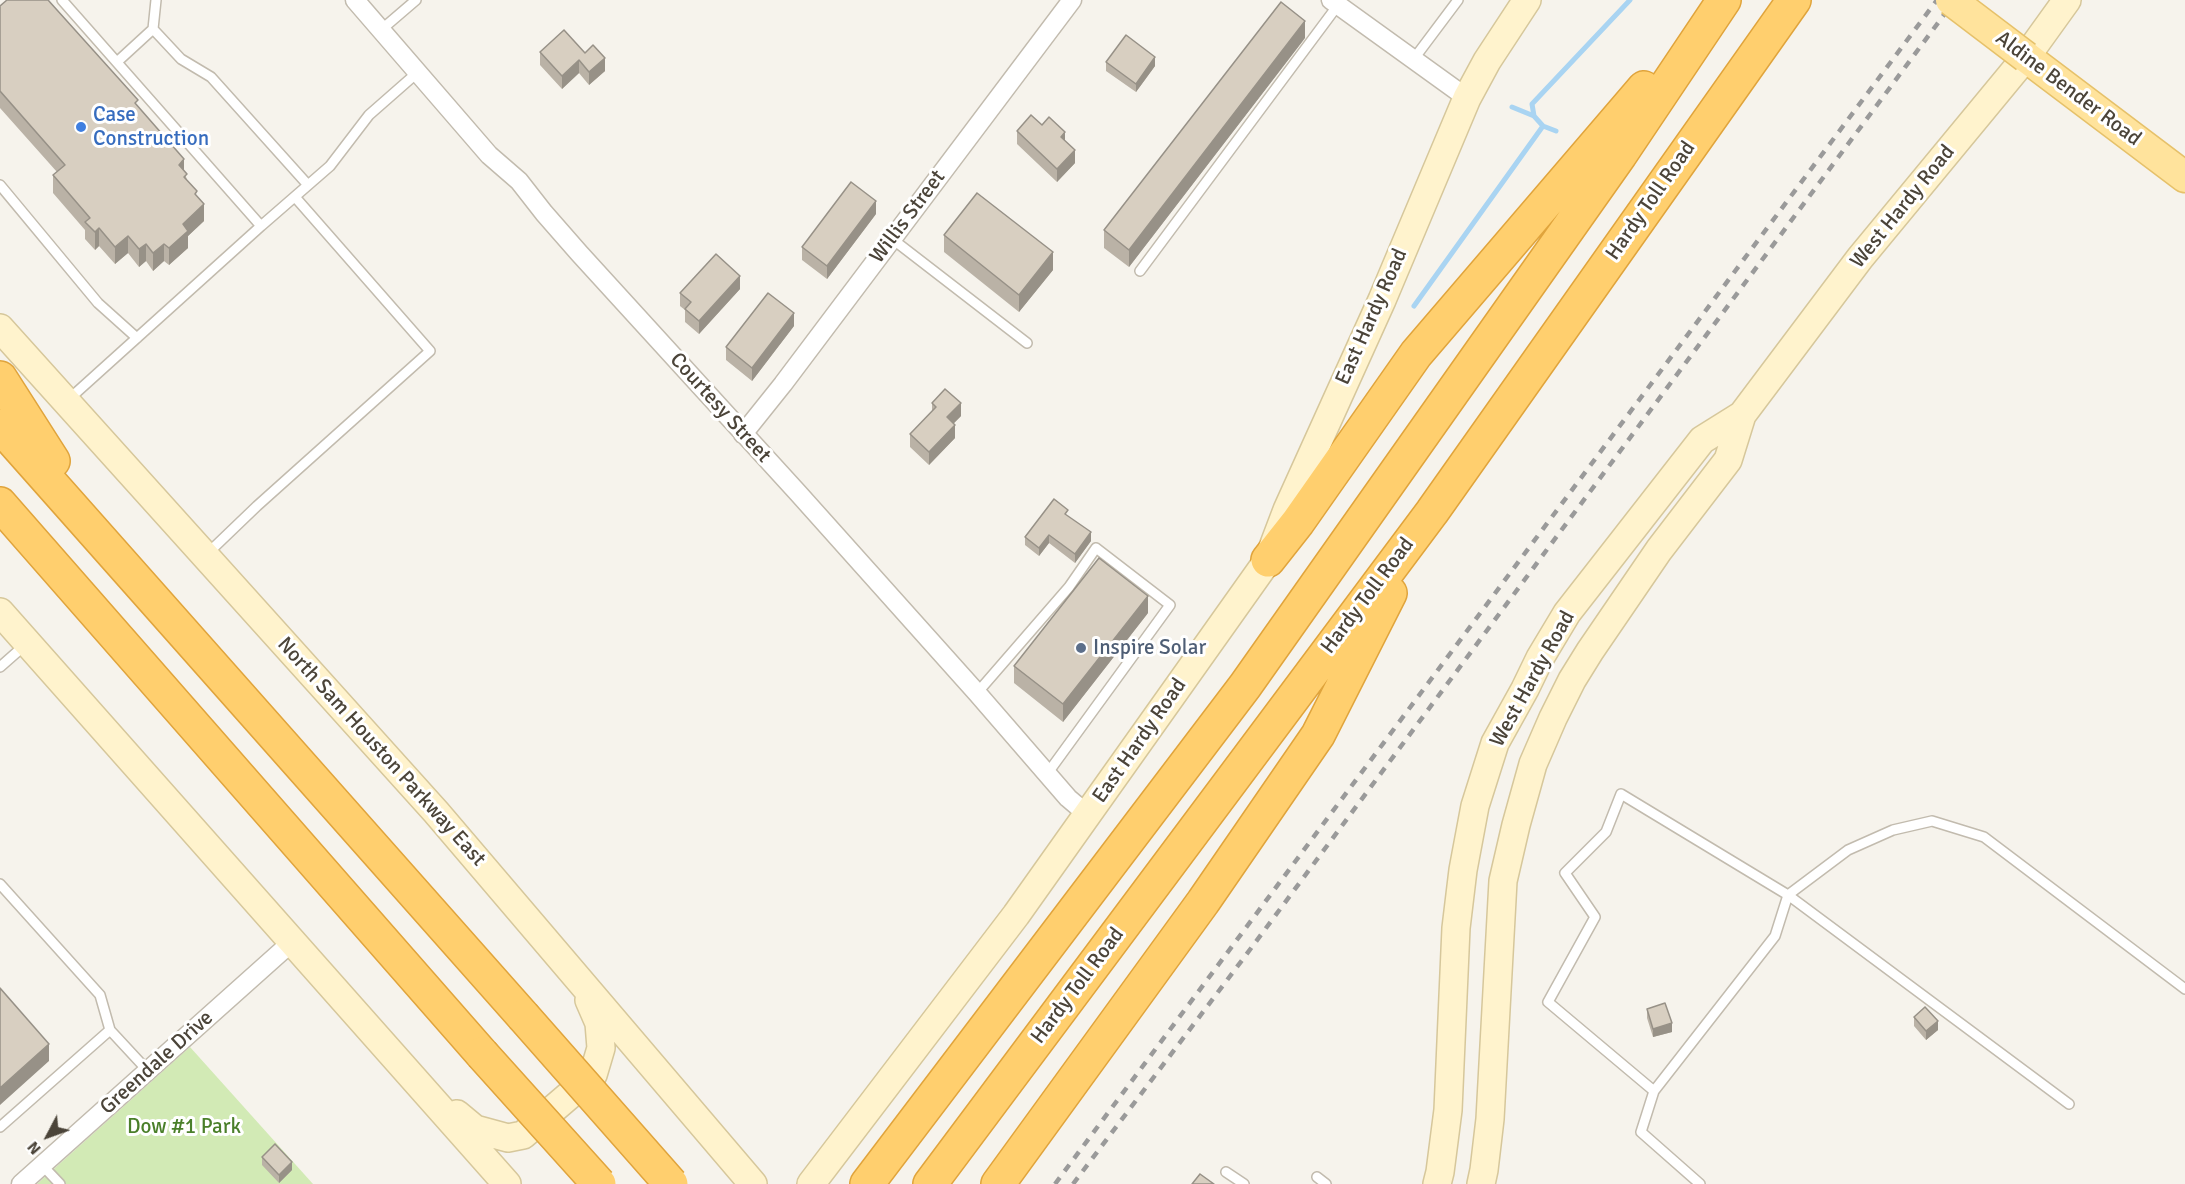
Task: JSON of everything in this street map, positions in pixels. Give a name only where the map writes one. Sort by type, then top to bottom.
[{"type":"highway","points":[[1268,561],[1416,354],[1722,0]]},
{"type":"highway","points":[[870,1180],[1245,686],[1613,165],[1722,0]]},
{"type":"highway","name":"Hardy Toll Road","points":[[930,1184],[1432,512],[1794,0]]},
{"type":"highway","points":[[0,378],[109,549]]},
{"type":"highway","points":[[0,426],[671,1184]]},
{"type":"highway","points":[[0,504],[482,1054],[599,1184]]},
{"type":"highway","points":[[0,509],[66,579]]},
{"type":"highway","points":[[998,1184],[1203,902],[1317,735],[1432,512]]},
{"type":"main road","name":"East Hardy Road","points":[[811,1184],[1016,915],[1268,561],[1287,510],[1382,300],[1467,98],[1487,61],[1527,0]]},
{"type":"main road","name":"Aldine Bender Road","points":[[1951,0],[2185,177]]},
{"type":"main road","name":"West Hardy Road","points":[[1481,1184],[1490,1119],[1503,881],[1533,764],[1553,718],[1590,651],[1659,550],[1728,460],[1742,415],[1860,258],[2026,57],[2067,0]]},
{"type":"main road","name":"North Sam Houston Parkway East","points":[[0,328],[436,812],[753,1184]]},
{"type":"main road","name":"West Hardy Road","points":[[1437,1184],[1448,1110],[1456,928],[1463,870],[1475,806],[1495,743],[1540,658],[1567,613],[1702,440],[1742,415]]},
{"type":"main road","points":[[0,612],[507,1184]]},
{"type":"main road","points":[[1525,689],[1553,718]]},
{"type":"main road","points":[[423,1087],[475,1129],[508,1138],[523,1135],[592,1075],[601,1048],[599,1023],[582,983]]},
{"type":"main road","points":[[829,1184],[832,1157]]},
{"type":"street","name":"Courtesy Street","points":[[355,0],[489,155],[519,181],[554,225],[977,693],[1068,798],[1088,815]]},
{"type":"street","name":"Willis Street","points":[[743,434],[1072,0]]},
{"type":"street","points":[[1335,3],[1467,98]]},
{"type":"street","name":"Greendale Drive","points":[[21,1184],[293,941]]},
{"type":"lane","points":[[62,0],[261,226]]},
{"type":"lane","points":[[117,62],[153,29],[156,0]]},
{"type":"lane","points":[[381,30],[416,0]]},
{"type":"lane","points":[[1413,60],[1458,0]]},
{"type":"lane","points":[[1140,271],[1335,3]]},
{"type":"lane","points":[[153,29],[181,59],[211,77],[308,185]]},
{"type":"lane","points":[[67,402],[330,166],[369,115],[418,72]]},
{"type":"lane","points":[[0,185],[98,303],[137,338]]},
{"type":"lane","points":[[206,556],[257,506],[430,351],[295,197]]},
{"type":"lane","points":[[891,238],[1027,343]]},
{"type":"lane","points":[[977,693],[995,675],[1068,587],[1096,548],[1170,605],[1047,774]]},
{"type":"lane","points":[[0,667],[28,643]]},
{"type":"lane","points":[[1654,1091],[1548,1002],[1595,917],[1565,873],[1606,832],[1621,794],[1788,895],[2069,1104]]},
{"type":"lane","points":[[1700,1184],[1641,1132],[1654,1091],[1775,936],[1788,895],[1848,850],[1893,830],[1932,821],[1984,837],[2185,989]]},
{"type":"lane","points":[[0,884],[100,995],[110,1030],[148,1071]]},
{"type":"lane","points":[[0,1127],[110,1030]]},
{"type":"lane","points":[[42,1165],[60,1184]]},
{"type":"lane","points":[[1226,1172],[1244,1184]]},
{"type":"lane","points":[[1317,1177],[1326,1184]]},
{"type":"green space","name":"Dow #1 Park","points":[[190,1047],[313,1184],[37,1184]]},
{"type":"building","points":[[7,0],[48,0],[138,100],[135,103],[184,159],[179,165],[187,174],[184,177],[197,191],[195,194],[204,204],[183,224],[188,231],[169,248],[164,244],[153,253],[146,244],[139,249],[128,236],[115,247],[99,228],[95,232],[85,222],[90,218],[53,175],[65,165],[0,91],[0,6]]},
{"type":"building","points":[[1281,2],[1305,21],[1129,250],[1104,230]]},
{"type":"building","points":[[564,30],[585,53],[593,45],[605,58],[589,72],[579,60],[562,76],[540,52]]},
{"type":"building","points":[[1126,35],[1155,57],[1136,84],[1106,62]]},
{"type":"building","points":[[1031,115],[1042,125],[1049,117],[1065,132],[1061,137],[1075,150],[1057,169],[1017,131]]},
{"type":"building","points":[[851,182],[876,201],[827,266],[802,247]]},
{"type":"building","points":[[977,193],[1053,252],[1019,295],[944,235]]},
{"type":"building","points":[[716,254],[740,276],[699,321],[685,309],[691,302],[680,293]]},
{"type":"building","points":[[768,293],[794,313],[752,368],[726,347]]},
{"type":"building","points":[[945,389],[961,403],[947,417],[955,425],[929,452],[910,434],[936,407],[932,403]]},
{"type":"building","points":[[1054,499],[1068,510],[1065,514],[1091,532],[1075,554],[1049,535],[1039,548],[1025,537]]},
{"type":"building","name":"Inspire Solar","points":[[1099,558],[1148,596],[1063,704],[1014,666]]},
{"type":"building","points":[[0,988],[49,1044],[0,1088]]},
{"type":"building","points":[[1665,1003],[1672,1023],[1653,1029],[1647,1009]]},
{"type":"building","points":[[1925,1007],[1938,1021],[1926,1031],[1914,1017]]},
{"type":"building","points":[[275,1144],[292,1162],[279,1175],[262,1157]]},
{"type":"building","points":[[1200,1174],[1214,1184],[1192,1184]]},
{"type":"waterway","points":[[1556,131],[1543,126],[1534,116],[1532,104],[1630,0]]},
{"type":"waterway","points":[[1512,107],[1534,116]]},
{"type":"waterway","points":[[1414,306],[1543,126]]},
{"type":"railway","points":[[1055,1184],[1937,0]]},
{"type":"railway","points":[[1073,1184],[1246,955],[1955,0]]},
{"type":"place","name":"Case Construction","points":[[81,127]]},
{"type":"place","name":"Inspire Solar","points":[[1081,648]]}]
